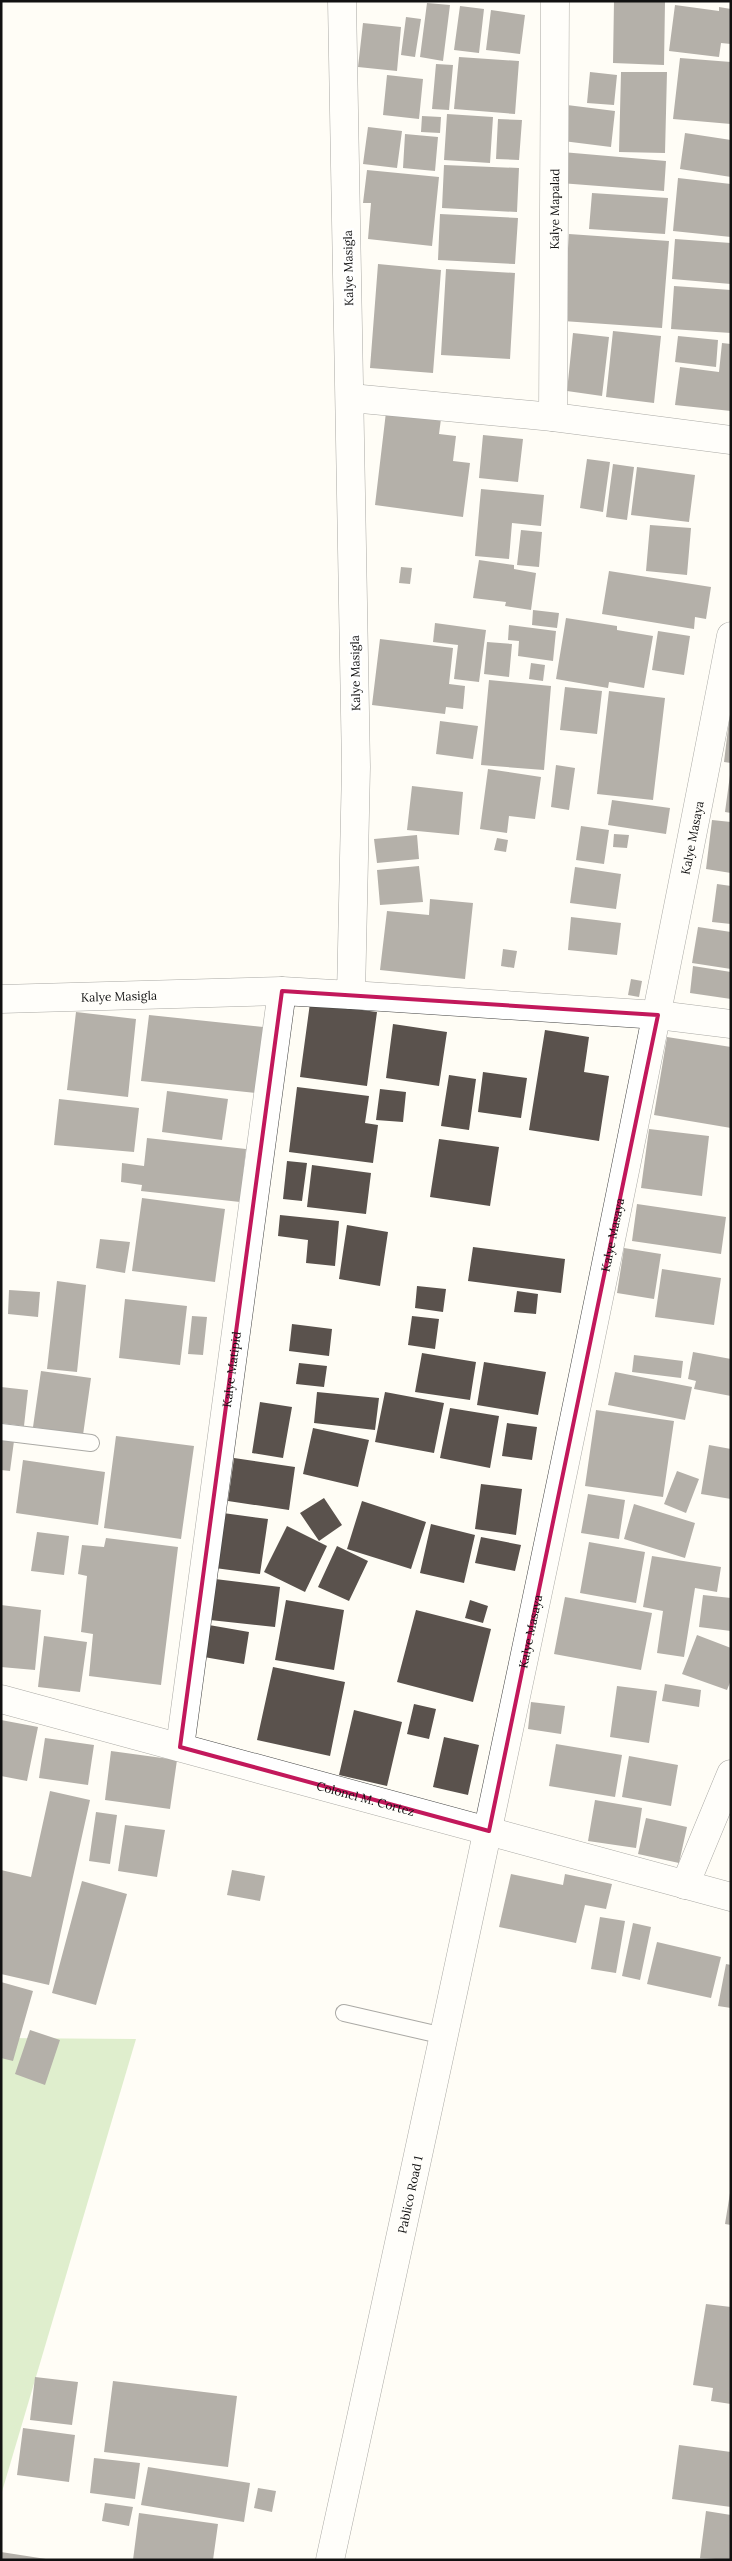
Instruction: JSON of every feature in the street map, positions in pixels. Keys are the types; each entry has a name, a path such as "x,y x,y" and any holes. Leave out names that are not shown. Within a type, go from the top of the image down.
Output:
{"street":[{"name":"Kalye Masigla","path":"1,999 282,991 350,995 356,766 351,398 342,1"},
{"name":"Kalye Mapalad","path":"553,417 555,1"},
{"path":"351,398 553,417 731,440"},
{"name":"Kalye Masaya","path":"489,1831 658,1015 731,636"},
{"name":"Kalye Matipid","path":"180,1747 282,991"},
{"path":"350,995 658,1015 731,1024"},
{"name":"Colonel M. Cortez","path":"1,1699 731,1897"},
{"path":"685,1885 731,1774"},
{"name":"Pablico Road 1","path":"330,2560 489,1831"}],"lane":[{"path":"1,1432 91,1443"},
{"path":"344,2013 444,2036"}],"highlighted area":[{"path":"282,991 658,1015 489,1831 180,1747"}],"green space":[{"path":"1,2038 136,2039 1,2495"}],"building":[{"path":"614,1 665,2 664,65 613,63"},
{"path":"427,3 450,5 443,61 420,57"},
{"path":"675,5 719,11 719,7 731,9 731,44 721,43 719,57 669,51"},
{"path":"460,6 484,9 479,53 454,50"},
{"path":"491,10 525,15 520,54 486,50"},
{"path":"406,17 421,19 415,57 401,55"},
{"path":"363,23 401,27 397,71 358,67"},
{"path":"459,57 519,61 515,114 454,109"},
{"path":"680,58 731,62 731,124 673,119"},
{"path":"436,64 453,65 449,110 432,109"},
{"path":"590,72 617,75 614,105 587,103"},
{"path":"621,72 667,72 665,153 619,152"},
{"path":"387,75 423,79 419,119 383,115"},
{"path":"567,105 615,111 611,147 563,141"},
{"path":"447,114 493,117 490,163 444,160"},
{"path":"422,116 441,117 440,133 421,132"},
{"path":"498,119 522,120 519,160 496,159"},
{"path":"368,127 402,131 397,168 363,164"},
{"path":"685,133 731,140 731,177 680,169"},
{"path":"405,134 438,137 435,171 403,168"},
{"path":"562,152 666,161 664,191 560,183"},
{"path":"444,165 519,168 517,212 442,208"},
{"path":"367,170 439,177 432,246 368,239 371,203 363,203"},
{"path":"678,178 731,184 731,237 673,231"},
{"path":"592,193 668,198 665,234 589,229"},
{"path":"440,214 518,218 515,264 438,260"},
{"path":"569,234 669,241 662,328 563,321"},
{"path":"675,239 731,243 731,284 672,279"},
{"path":"378,264 441,270 433,373 370,368"},
{"path":"446,269 515,273 510,359 441,355"},
{"path":"674,286 731,290 731,333 671,329"},
{"path":"613,331 661,336 654,403 606,397"},
{"path":"573,333 609,337 602,396 567,391"},
{"path":"678,336 718,340 716,367 675,362"},
{"path":"722,343 731,344 731,411 675,405 680,367 719,372"},
{"path":"386,412 441,419 439,434 456,436 453,461 470,463 463,517 375,505"},
{"path":"483,435 523,439 518,482 479,478"},
{"path":"587,459 610,462 603,512 580,508"},
{"path":"613,464 634,467 627,520 606,517"},
{"path":"637,467 695,475 689,522 631,515"},
{"path":"481,489 544,495 541,526 512,523 509,559 475,556"},
{"path":"650,525 691,528 687,575 646,571"},
{"path":"521,530 542,532 539,567 517,565"},
{"path":"479,560 514,565 514,569 536,573 531,610 505,606 506,602 473,598"},
{"path":"401,567 412,568 410,584 399,583"},
{"path":"609,571 711,587 706,619 695,617 694,629 602,614"},
{"path":"533,610 559,613 557,628 532,625"},
{"path":"566,618 617,626 617,630 653,636 644,688 609,682 608,688 556,679"},
{"path":"435,623 486,630 479,682 454,679 458,645 433,642"},
{"path":"509,625 556,631 553,661 518,656 519,641 508,640"},
{"path":"658,631 690,636 684,675 652,670"},
{"path":"380,639 453,648 449,684 465,686 463,709 446,707 445,714 372,705"},
{"path":"487,642 512,644 509,677 484,674"},
{"path":"531,663 545,665 543,681 529,679"},
{"path":"489,680 551,686 544,770 481,765"},
{"path":"565,687 602,691 597,734 560,730"},
{"path":"609,691 665,698 653,800 597,794"},
{"path":"731,712 731,763 724,762"},
{"path":"440,721 478,726 473,759 436,754"},
{"path":"556,765 575,768 569,810 551,807"},
{"path":"488,769 541,777 535,819 509,816 507,833 480,829"},
{"path":"731,776 731,813 725,812"},
{"path":"412,786 463,792 459,835 407,830"},
{"path":"612,800 670,808 666,834 608,825"},
{"path":"712,820 731,822 731,873 706,869"},
{"path":"581,826 609,830 604,864 576,860"},
{"path":"614,834 629,835 627,848 613,847"},
{"path":"417,835 419,859 377,863 374,839"},
{"path":"497,838 508,840 506,852 494,850"},
{"path":"419,866 423,902 380,905 377,870"},
{"path":"575,867 621,874 616,909 570,903"},
{"path":"717,884 731,886 731,924 712,922"},
{"path":"430,899 473,903 465,979 380,970 387,911 429,915"},
{"path":"571,917 621,923 617,955 568,950"},
{"path":"698,927 731,932 731,969 692,963"},
{"path":"503,949 517,951 514,968 501,966"},
{"path":"693,966 731,972 731,999 690,993"},
{"path":"631,979 642,981 639,997 628,995"},
{"path":"310,1003 377,1012 367,1086 300,1077"},
{"path":"76,1012 136,1019 128,1097 67,1090"},
{"path":"149,1015 263,1027 256,1093 141,1081"},
{"path":"393,1024 447,1032 439,1086 386,1078"},
{"path":"545,1030 589,1037 584,1072 609,1076 599,1141 529,1130"},
{"path":"667,1037 731,1047 731,1128 654,1115"},
{"path":"483,1072 527,1078 521,1118 478,1112"},
{"path":"449,1075 476,1079 469,1130 441,1126"},
{"path":"297,1087 369,1096 365,1123 378,1125 373,1163 289,1152"},
{"path":"380,1089 406,1092 403,1122 376,1120"},
{"path":"167,1091 228,1099 222,1140 162,1132"},
{"path":"59,1099 139,1108 134,1152 54,1145"},
{"path":"649,1129 709,1136 702,1196 641,1188"},
{"path":"147,1138 246,1149 240,1202 141,1191 142,1185 121,1182 122,1163 144,1166"},
{"path":"439,1139 499,1147 490,1206 430,1197"},
{"path":"287,1161 307,1163 302,1201 283,1199"},
{"path":"312,1165 371,1173 366,1214 307,1207"},
{"path":"142,1198 225,1209 215,1282 132,1271"},
{"path":"637,1204 726,1217 721,1254 632,1241"},
{"path":"280,1215 339,1221 335,1266 306,1263 308,1240 278,1236"},
{"path":"347,1225 388,1232 380,1286 339,1279"},
{"path":"100,1239 130,1242 125,1273 96,1268"},
{"path":"473,1247 565,1259 561,1293 468,1281"},
{"path":"624,1248 661,1254 654,1299 617,1293"},
{"path":"662,1269 721,1278 714,1325 655,1317"},
{"path":"57,1281 86,1285 77,1372 47,1369"},
{"path":"417,1286 446,1289 443,1312 415,1308"},
{"path":"9,1290 40,1292 38,1317 8,1314"},
{"path":"517,1291 538,1294 536,1314 514,1312"},
{"path":"125,1299 187,1306 180,1365 119,1358"},
{"path":"192,1316 207,1317 203,1355 188,1354"},
{"path":"412,1316 439,1319 435,1349 408,1345"},
{"path":"292,1324 332,1329 329,1356 289,1351"},
{"path":"693,1352 731,1359 731,1396 694,1389 696,1381 688,1379"},
{"path":"422,1353 476,1362 470,1400 415,1392"},
{"path":"634,1355 683,1361 681,1378 632,1372"},
{"path":"484,1362 546,1372 538,1415 477,1405"},
{"path":"299,1363 327,1366 324,1387 296,1384"},
{"path":"41,1371 91,1378 83,1435 33,1427"},
{"path":"615,1372 692,1387 685,1420 608,1405"},
{"path":"1,1387 28,1390 24,1426 1,1423"},
{"path":"317,1392 379,1398 375,1430 314,1423"},
{"path":"385,1392 444,1403 434,1453 375,1442"},
{"path":"260,1402 292,1407 283,1458 252,1453"},
{"path":"450,1408 499,1416 490,1468 440,1458"},
{"path":"596,1410 674,1421 663,1497 585,1486"},
{"path":"507,1423 537,1427 532,1460 502,1456"},
{"path":"313,1428 369,1440 358,1487 303,1474"},
{"path":"116,1436 194,1446 181,1539 104,1528"},
{"path":"1,1440 14,1441 10,1471 1,1470"},
{"path":"709,1445 731,1449 731,1499 701,1494"},
{"path":"234,1458 295,1467 289,1510 228,1501"},
{"path":"23,1460 105,1472 98,1525 16,1513"},
{"path":"677,1471 699,1479 686,1513 664,1504"},
{"path":"481,1484 522,1489 516,1535 475,1529"},
{"path":"588,1494 625,1500 619,1539 581,1533"},
{"path":"324,1498 342,1525 319,1541 300,1513"},
{"path":"362,1501 426,1522 411,1569 347,1549"},
{"path":"634,1504 695,1523 685,1558 624,1539"},
{"path":"223,1513 268,1519 260,1574 215,1568"},
{"path":"431,1524 475,1535 464,1583 420,1573"},
{"path":"287,1526 327,1546 305,1592 264,1572"},
{"path":"37,1532 69,1536 64,1575 31,1571"},
{"path":"481,1537 521,1545 515,1571 475,1563"},
{"path":"106,1538 178,1547 161,1685 89,1676 93,1634 81,1632 87,1576 78,1574 82,1545 104,1547"},
{"path":"589,1542 645,1552 636,1603 580,1593"},
{"path":"337,1546 368,1561 349,1601 318,1587"},
{"path":"652,1556 721,1567 717,1592 695,1588 684,1657 657,1653 663,1611 643,1607"},
{"path":"215,1579 280,1587 275,1627 210,1620"},
{"path":"703,1595 731,1598 731,1631 699,1627"},
{"path":"565,1597 652,1613 641,1670 554,1654"},
{"path":"286,1600 344,1610 334,1670 275,1660"},
{"path":"470,1600 488,1606 483,1623 465,1618"},
{"path":"1,1605 41,1610 35,1670 1,1667"},
{"path":"416,1610 491,1629 473,1702 397,1682"},
{"path":"209,1625 249,1632 244,1664 204,1657"},
{"path":"697,1635 731,1648 731,1680 727,1690 682,1674"},
{"path":"44,1636 87,1642 80,1692 38,1687"},
{"path":"273,1667 345,1682 330,1756 257,1740"},
{"path":"665,1684 701,1690 699,1707 662,1701"},
{"path":"617,1686 657,1691 649,1743 610,1737"},
{"path":"531,1702 565,1706 561,1734 528,1729"},
{"path":"414,1704 436,1709 429,1739 407,1734"},
{"path":"354,1710 402,1722 387,1786 339,1775"},
{"path":"1,1720 38,1727 27,1781 1,1776"},
{"path":"444,1737 479,1745 468,1795 433,1787"},
{"path":"45,1738 94,1745 88,1785 39,1778"},
{"path":"556,1744 622,1755 615,1797 549,1786"},
{"path":"111,1751 177,1760 170,1809 105,1800"},
{"path":"629,1756 678,1765 671,1806 622,1797"},
{"path":"50,1791 90,1800 49,1985 1,1974 1,1870 31,1877"},
{"path":"595,1800 642,1808 636,1848 588,1841"},
{"path":"96,1812 117,1815 110,1864 89,1861"},
{"path":"646,1818 687,1827 679,1863 638,1854"},
{"path":"125,1825 165,1830 157,1877 118,1871"},
{"path":"232,1870 265,1876 260,1901 227,1895"},
{"path":"511,1874 563,1885 565,1874 612,1884 606,1909 585,1905 576,1943 499,1927"},
{"path":"82,1881 127,1894 96,2005 52,1993"},
{"path":"600,1917 625,1921 616,1973 591,1969"},
{"path":"633,1923 651,1927 640,1980 622,1976"},
{"path":"657,1942 721,1957 711,1998 647,1984"},
{"path":"726,1964 731,1965 731,2008 718,2006"},
{"path":"1,1982 33,1991 13,2061 1,2058"},
{"path":"30,2030 60,2040 45,2085 15,2074"},
{"path":"731,2193 731,2225 725,2224"},
{"path":"706,2304 731,2307 731,2404 711,2401 713,2388 693,2385"},
{"path":"35,2377 78,2382 72,2425 30,2420"},
{"path":"113,2381 237,2396 228,2467 104,2452"},
{"path":"23,2428 75,2435 69,2482 17,2475"},
{"path":"679,2445 731,2452 731,2507 672,2499"},
{"path":"94,2458 140,2463 135,2499 90,2493"},
{"path":"148,2467 250,2483 244,2522 141,2505"},
{"path":"258,2488 276,2491 272,2512 254,2508"},
{"path":"105,2503 133,2507 129,2526 102,2521"},
{"path":"706,2511 731,2515 731,2560 700,2558"},
{"path":"139,2513 218,2524 213,2560 133,2560"},
{"path":"1,2552 46,2559 46,2560 1,2560"}]}
